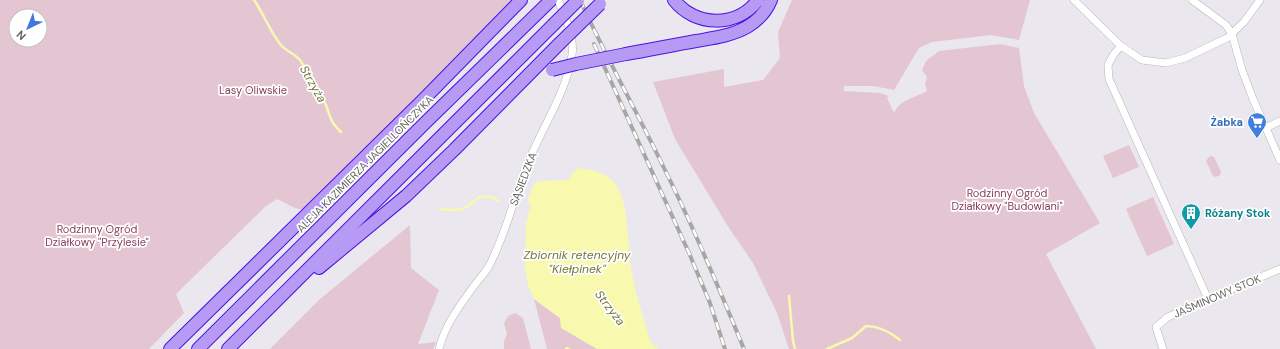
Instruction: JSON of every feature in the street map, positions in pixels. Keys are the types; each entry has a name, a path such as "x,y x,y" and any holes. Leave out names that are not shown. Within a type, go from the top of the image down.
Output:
{"highway":[{"path":"170,349 521,0"},
{"path":"228,349 578,0"},
{"path":"674,0 690,15 701,19 714,21 727,20 738,16 758,0"},
{"path":"527,77 576,64 720,36 738,31 759,18 771,0"},
{"name":"ALEJA KAZIMIERZA JAGIELLOŃCZYKA","path":"198,349 426,122 552,1"},
{"path":"262,315 406,196 602,2"}],"street":[{"path":"1074,0 1121,46 1142,60 1166,64 1185,58 1232,34 1244,22 1260,0"},
{"path":"1192,0 1226,25 1232,34 1242,70 1280,160"},
{"name":"SĄSIEDZKA","path":"439,349 442,338 454,314 488,267 500,242 525,168 559,95 569,69 572,44 569,28 552,1"},
{"path":"1121,46 1114,54 1108,65 1109,79 1208,299"},
{"path":"1266,128 1280,121"},
{"name":"JAŚMINOWY STOK","path":"1163,349 1156,327 1168,317 1280,269"}],"green space":[{"path":"0,0 513,0 434,82 304,210 295,208 277,199 265,207 176,294 184,313 149,349 0,349"},
{"name":"Rodzinny Ogród Działkowy \"Budowlani\"","path":"792,0 1030,0 1019,40 991,35 932,42 919,48 894,90 873,86 844,86 844,91 880,93 889,96 887,98 894,113 900,105 908,99 927,91 925,84 927,77 922,70 926,61 939,51 1000,44 1019,48 1024,86 1034,113 1100,223 1046,254 1096,349 789,349 777,313 753,263 729,228 675,139 653,82 724,69 724,87 763,80 780,58 778,32"},
{"path":"1129,145 1139,167 1113,178 1103,156"},
{"path":"1211,156 1214,157 1221,172 1220,175 1216,177 1213,176 1206,161"},
{"path":"1153,197 1174,244 1147,256 1126,209"},
{"path":"410,225 411,268 439,290 418,344 436,342 433,349 270,349 320,299"},
{"path":"534,299 560,318 562,328 597,349 547,349"},
{"path":"515,313 523,318 531,349 504,349 504,341 507,334 504,323 508,316"}],"water":[{"name":"Zbiornik retencyjny \"Kiełpinek\"","path":"579,168 606,175 613,181 619,190 626,213 632,274 649,337 654,346 658,349 597,349 561,328 560,318 534,299 528,286 525,267 526,223 531,206 528,200 532,187 538,181 568,180 572,173"}],"waterway":[{"name":"Strzyża","path":"254,0 277,40 302,63 313,88 325,103 331,120 341,132"},
{"name":"Strzyża","path":"440,209 458,210 484,196 492,197 499,201"},
{"path":"789,296 795,349"},
{"path":"827,349 852,338 866,326 884,330 900,340"}],"railway":[{"path":"580,0 686,213 744,349"},
{"path":"594,44 689,253 710,303 725,349"}],"place":[{"name":"Żabka","path":"1257,139"},
{"name":"Różany Stok","path":"1191,230"}],"park label":[{"name":"Lasy Oliwskie","path":"253,90"},
{"name":"Rodzinny Ogród Działkowy \"Przylesie\"","path":"97,235"}]}
